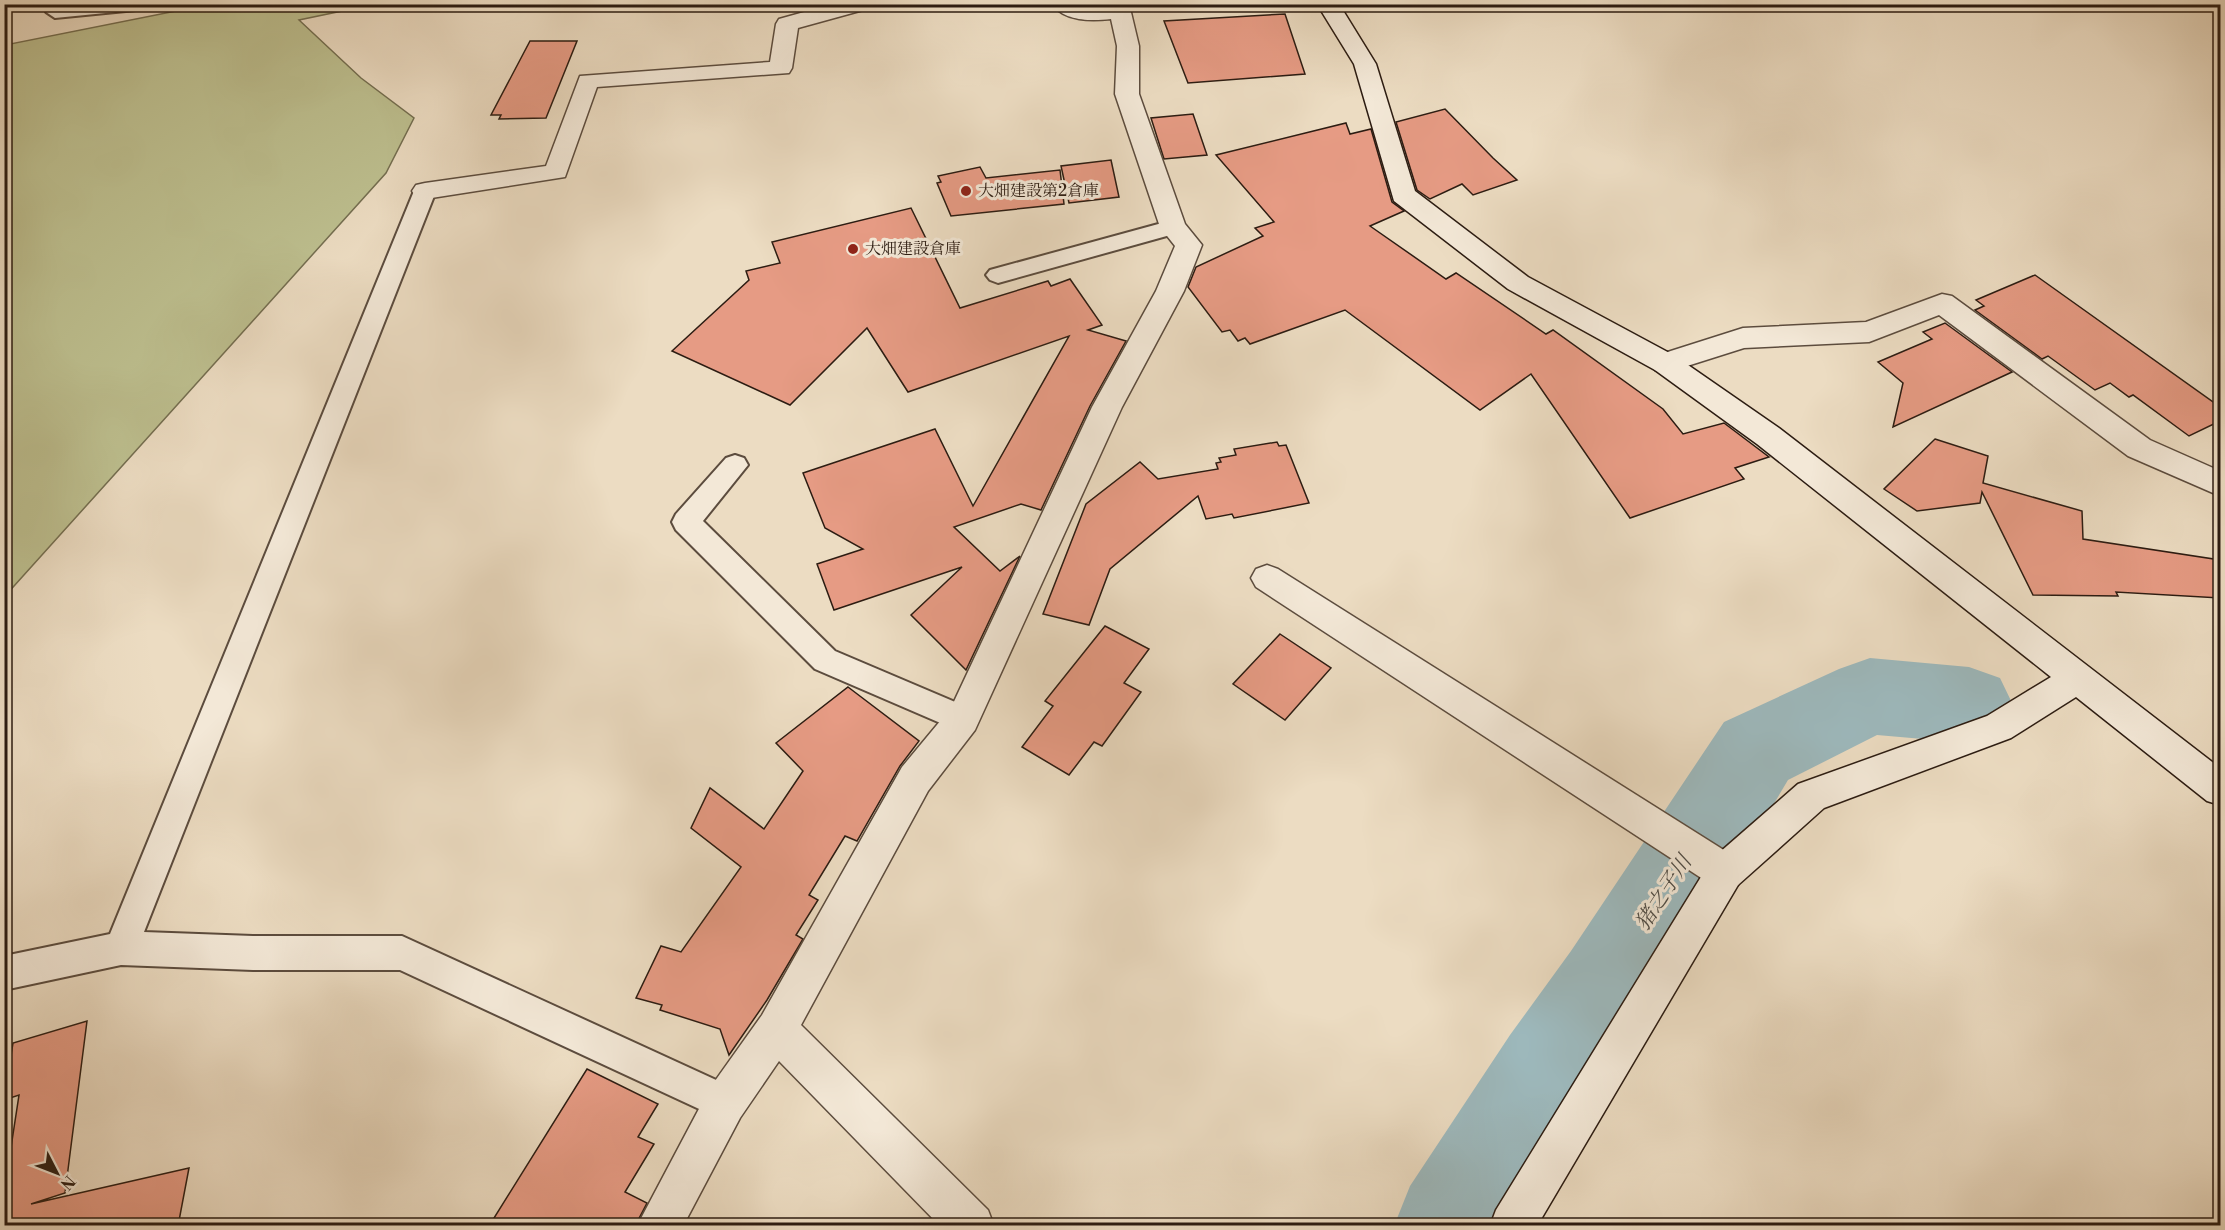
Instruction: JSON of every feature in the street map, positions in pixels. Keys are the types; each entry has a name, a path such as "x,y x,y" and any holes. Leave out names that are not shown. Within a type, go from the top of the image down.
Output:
{"street":[{"path":"425,191 555,172 588,81 781,68 787,24 859,4"},
{"path":"659,1226 725,1103 776,1029 915,779 963,718 1107,407 1170,291 1189,245 1173,227 1128,94 1128,46 1120,8 1087,15 1063,4"},
{"path":"1328,4 1365,64 1403,195 1518,283 1665,363 1768,436 2220,789"},
{"path":"1665,363 1743,338 1869,332 1942,303 2139,448 2220,484"},
{"path":"1267,578 1709,862"},
{"path":"1512,1226 1709,862 1811,796 1999,727 2078,678"},
{"path":"776,1029 972,1226"}],"lane":[{"path":"55,12 136,4"},
{"path":"122,948 425,191"},
{"path":"998,275 1173,227"},
{"path":"735,465 686,522 825,660 963,718"},
{"path":"4,973 122,948 253,953 402,953 725,1103"}],"green space":[{"path":"206,5 371,5 299,20 361,78 414,118 386,173 5,596 5,45"}],"building":[{"path":"1285,14 1305,74 1188,83 1164,21"},
{"path":"530,41 577,41 546,118 499,119 501,115 491,115"},
{"path":"1445,109 1517,180 1473,195 1462,184 1430,199 1417,190 1396,122"},
{"path":"1193,114 1207,155 1164,159 1151,118"},
{"path":"1346,123 1350,134 1371,129 1392,202 1404,211 1370,226 1446,279 1456,273 1546,334 1553,330 1663,409 1683,434 1724,423 1769,457 1735,468 1744,479 1630,518 1531,374 1480,410 1345,310 1250,344 1245,338 1238,341 1230,330 1222,332 1188,287 1196,267 1263,236 1255,228 1274,222 1216,155"},
{"path":"1111,160 1119,197 1069,203 1061,166"},
{"path":"980,167 986,178 1060,170 1064,204 951,216 937,183 941,182 938,176"},
{"path":"911,208 960,308 1048,281 1051,286 1070,279 1102,325 1088,330 1126,341 1090,406 1041,510 1021,504 954,527 1000,571 1020,556 966,670 911,615 962,567 834,610 817,564 863,549 825,528 803,473 935,429 973,506 1069,336 908,392 867,328 790,405 672,351 749,280 746,271 780,263 772,242"},
{"path":"2035,275 2220,407 2220,421 2189,436 2133,395 2129,397 2110,383 2095,390 2048,356 2042,359 1975,310 1984,306 1976,300"},
{"path":"1945,323 2012,372 1893,427 1903,383 1878,362 1932,339 1923,332"},
{"path":"1935,439 1988,456 1983,483 2082,511 2083,539 2220,560 2220,598 2116,592 2118,596 2033,595 1982,492 1980,503 1917,511 1884,489"},
{"path":"1277,442 1279,446 1286,445 1309,503 1234,518 1232,514 1206,519 1198,496 1110,569 1089,625 1043,614 1086,504 1140,462 1158,479 1218,469 1216,463 1221,462 1219,458 1236,455 1234,449"},
{"path":"1105,626 1149,649 1124,683 1141,692 1102,746 1094,742 1069,775 1022,747 1053,706 1045,701"},
{"path":"1280,634 1331,668 1285,720 1233,684"},
{"path":"848,687 919,741 900,766 857,841 845,836 809,895 818,900 796,935 803,939 767,1000 729,1055 720,1029 660,1010 662,1005 636,998 661,946 681,952 741,867 691,828 710,788 764,829 803,771 776,743"},
{"path":"87,1021 65,1193 31,1204 189,1168 178,1226 6,1226 4,1193 19,1095 4,1100 13,1043"},
{"path":"587,1069 658,1104 638,1137 654,1144 625,1192 647,1203 635,1226 489,1226"}],"waterway":[{"name":"猪之子川","path":"1450,1226 1547,1072 1607,987 1756,751 1870,696 1969,705"}],"place":[{"name":"大畑建設第2倉庫","path":"966,191"},
{"name":"大畑建設倉庫","path":"853,249"}]}
